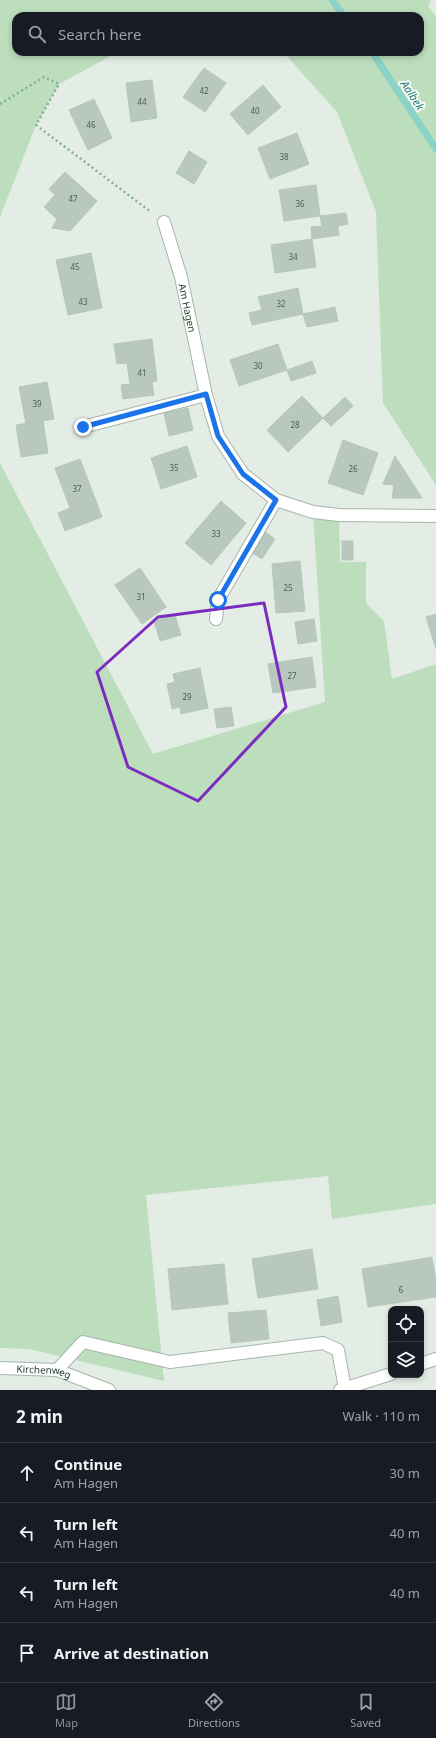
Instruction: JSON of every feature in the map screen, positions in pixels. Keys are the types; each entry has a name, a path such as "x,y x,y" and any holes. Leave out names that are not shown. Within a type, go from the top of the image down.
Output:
{"street":[{"name":"Am Hagen","path":"164,222 181,277 206,394 218,436 243,474 276,500 313,512 339,515 436,516"},
{"path":"83,427 206,394"},
{"path":"216,619 218,600 276,500"},
{"path":"57,1370 83,1342 170,1362 323,1343 338,1350 342,1389 388,1375"},
{"path":"424,1363 436,1359"},
{"name":"Kirchenweg","path":"0,1368 57,1370 109,1390"}],"path":[{"path":"0,104 44,77 59,84 36,125 164,222"}],"highlighted area":[{"path":"264,603 286,707 198,801 128,767 97,672 158,617"}],"green space":[{"path":"0,0 431,0 428,6 436,16 436,485 383,403 376,212 337,112 287,56 424,56 424,12 12,12 12,56 111,56 59,84 36,125 0,217"},
{"path":"0,463 153,754 325,702 313,512 339,515 340,562 366,562 366,603 384,621 392,679 436,664 436,1204 332,1219 328,1176 146,1195 164,1381 29,1349 0,1348"}],"building":[{"path":"204,68 226,83 205,112 183,97"},
{"path":"152,80 157,118 131,122 126,83"},
{"path":"263,85 281,107 248,135 230,114"},
{"path":"94,99 112,138 88,150 69,110"},
{"path":"297,133 309,164 270,179 258,148"},
{"path":"189,151 207,162 194,184 176,173"},
{"path":"65,172 97,201 70,231 52,228 57,219 44,207 55,195 49,189"},
{"path":"316,185 320,216 284,221 279,190"},
{"path":"346,213 348,224 338,226 339,235 312,239 311,227 322,226 320,216"},
{"path":"312,239 316,267 275,273 271,245"},
{"path":"91,253 102,308 68,315 56,260"},
{"path":"298,288 303,314 252,325 249,313 262,310 258,297"},
{"path":"335,307 338,321 307,327 303,314"},
{"path":"152,339 157,381 152,382 154,395 123,399 121,385 130,384 127,363 117,364 114,344"},
{"path":"278,344 287,370 239,386 230,360"},
{"path":"312,361 316,373 291,381 287,370"},
{"path":"47,382 54,419 26,424 19,387"},
{"path":"302,396 323,418 288,452 267,430"},
{"path":"345,397 353,406 331,426 323,418"},
{"path":"188,408 193,430 169,436 164,413"},
{"path":"43,421 48,453 21,457 16,425"},
{"path":"343,440 378,453 363,495 328,483"},
{"path":"187,446 197,477 161,489 151,458"},
{"path":"395,456 422,498 392,498 394,485 383,484"},
{"path":"80,459 102,517 65,531 58,513 70,508 55,468"},
{"path":"221,501 246,523 211,565 185,543"},
{"path":"265,532 275,539 262,559 251,552"},
{"path":"342,541 353,541 353,560 342,560"},
{"path":"300,561 305,611 276,613 272,564"},
{"path":"140,568 166,607 142,624 115,585"},
{"path":"436,614 436,649 426,617"},
{"path":"175,615 181,635 160,641 154,621"},
{"path":"314,619 317,641 298,644 295,622"},
{"path":"312,657 316,687 273,693 268,664"},
{"path":"200,668 208,708 181,714 180,707 172,709 167,684 175,682 173,674"},
{"path":"231,707 234,726 217,728 214,709"},
{"path":"312,1249 318,1289 258,1298 252,1259"},
{"path":"432,1257 436,1281 436,1297 368,1307 362,1269"},
{"path":"224,1264 228,1304 172,1310 168,1269"},
{"path":"338,1296 342,1322 321,1326 317,1300"},
{"path":"266,1310 269,1339 231,1343 228,1313"}],"waterway":[{"name":"Aalbek","path":"332,0 341,12"},
{"name":"Aalbek","path":"375,56 436,149"}],"route":[{"path":"83,427 206,394 218,436 243,474 276,500 218,600"}]}
